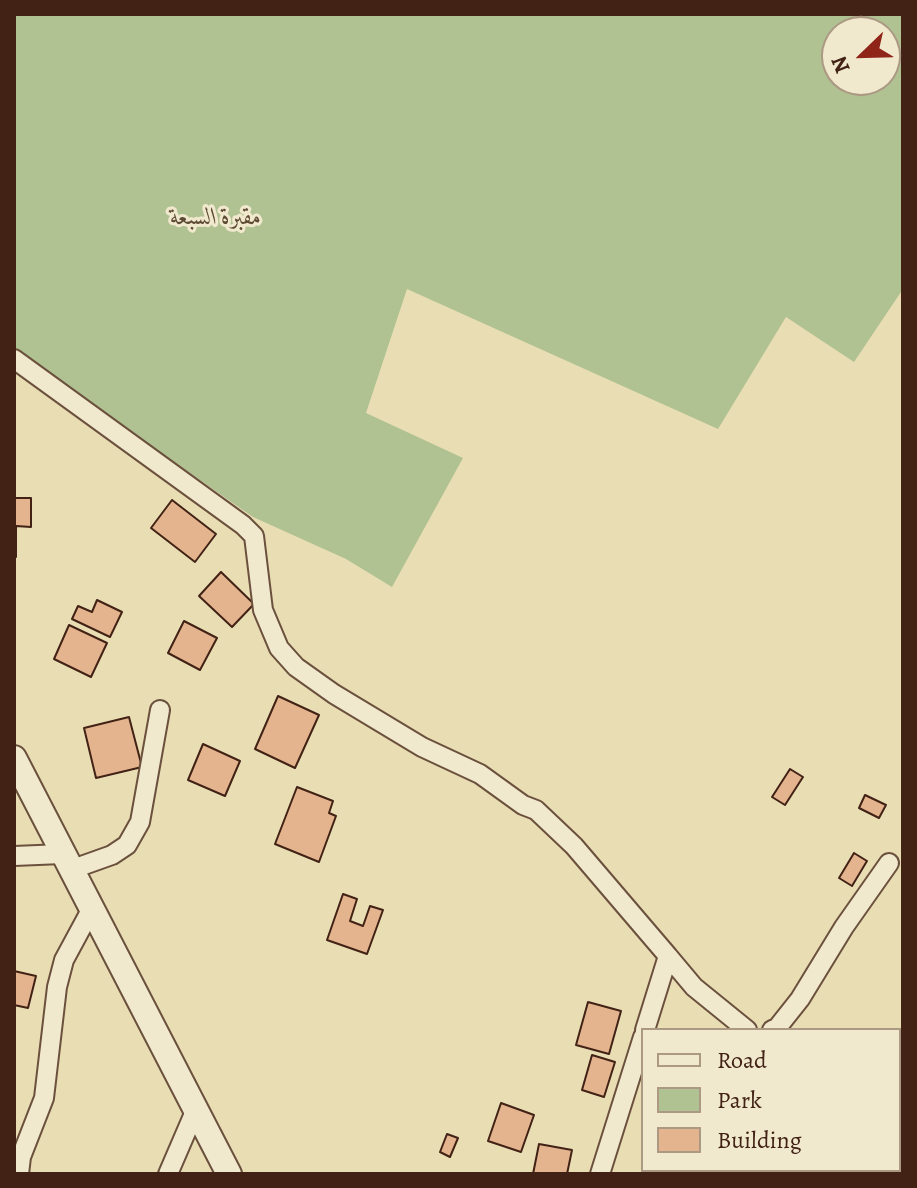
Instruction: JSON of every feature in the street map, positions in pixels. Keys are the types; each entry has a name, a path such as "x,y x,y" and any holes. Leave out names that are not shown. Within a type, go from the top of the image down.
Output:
{"street":[{"path":"14,359 254,536 263,610 279,648 296,667 334,694 422,747 472,769 523,805 536,810 574,846 694,987 745,1028"},
{"path":"14,856 66,862 112,855 127,845 140,822 160,710"},
{"path":"14,758 229,1174"},
{"path":"777,1028 800,999 844,927 889,863"},
{"path":"19,1174 21,1157 44,1098 57,987 64,960 91,910"},
{"path":"646,1028 668,956"},
{"path":"600,1174 641,1043"},
{"path":"168,1174 196,1109"}],"green space":[{"name":"مقبرة السبعة","path":"14,14 903,14 903,289 854,362 786,317 718,429 407,289 366,413 463,458 392,587 346,559 253,517 14,351"}],"building":[{"path":"14,498 31,498 31,527 16,526 16,557"},
{"path":"172,500 216,534 195,562 151,528"},
{"path":"221,572 254,604 232,627 199,596"},
{"path":"97,600 122,612 110,637 72,619 78,606 92,612"},
{"path":"184,621 217,638 200,670 168,653"},
{"path":"69,625 107,643 91,677 54,659"},
{"path":"278,696 319,715 295,768 255,749"},
{"path":"129,717 142,767 96,778 84,728"},
{"path":"203,744 240,761 225,796 188,780"},
{"path":"790,769 803,777 785,805 772,797"},
{"path":"297,787 333,801 329,813 336,816 319,862 275,844"},
{"path":"865,795 886,805 879,818 859,808"},
{"path":"854,853 867,861 852,886 839,878"},
{"path":"343,894 357,899 350,921 363,926 370,906 383,910 367,954 327,940"},
{"path":"14,971 36,976 28,1008 14,1005"},
{"path":"588,1002 621,1011 609,1054 576,1045"},
{"path":"592,1055 615,1062 604,1097 582,1090"},
{"path":"501,1103 534,1115 521,1152 488,1141"},
{"path":"447,1134 458,1138 450,1157 440,1152"},
{"path":"539,1144 572,1150 567,1174 533,1174"}]}
